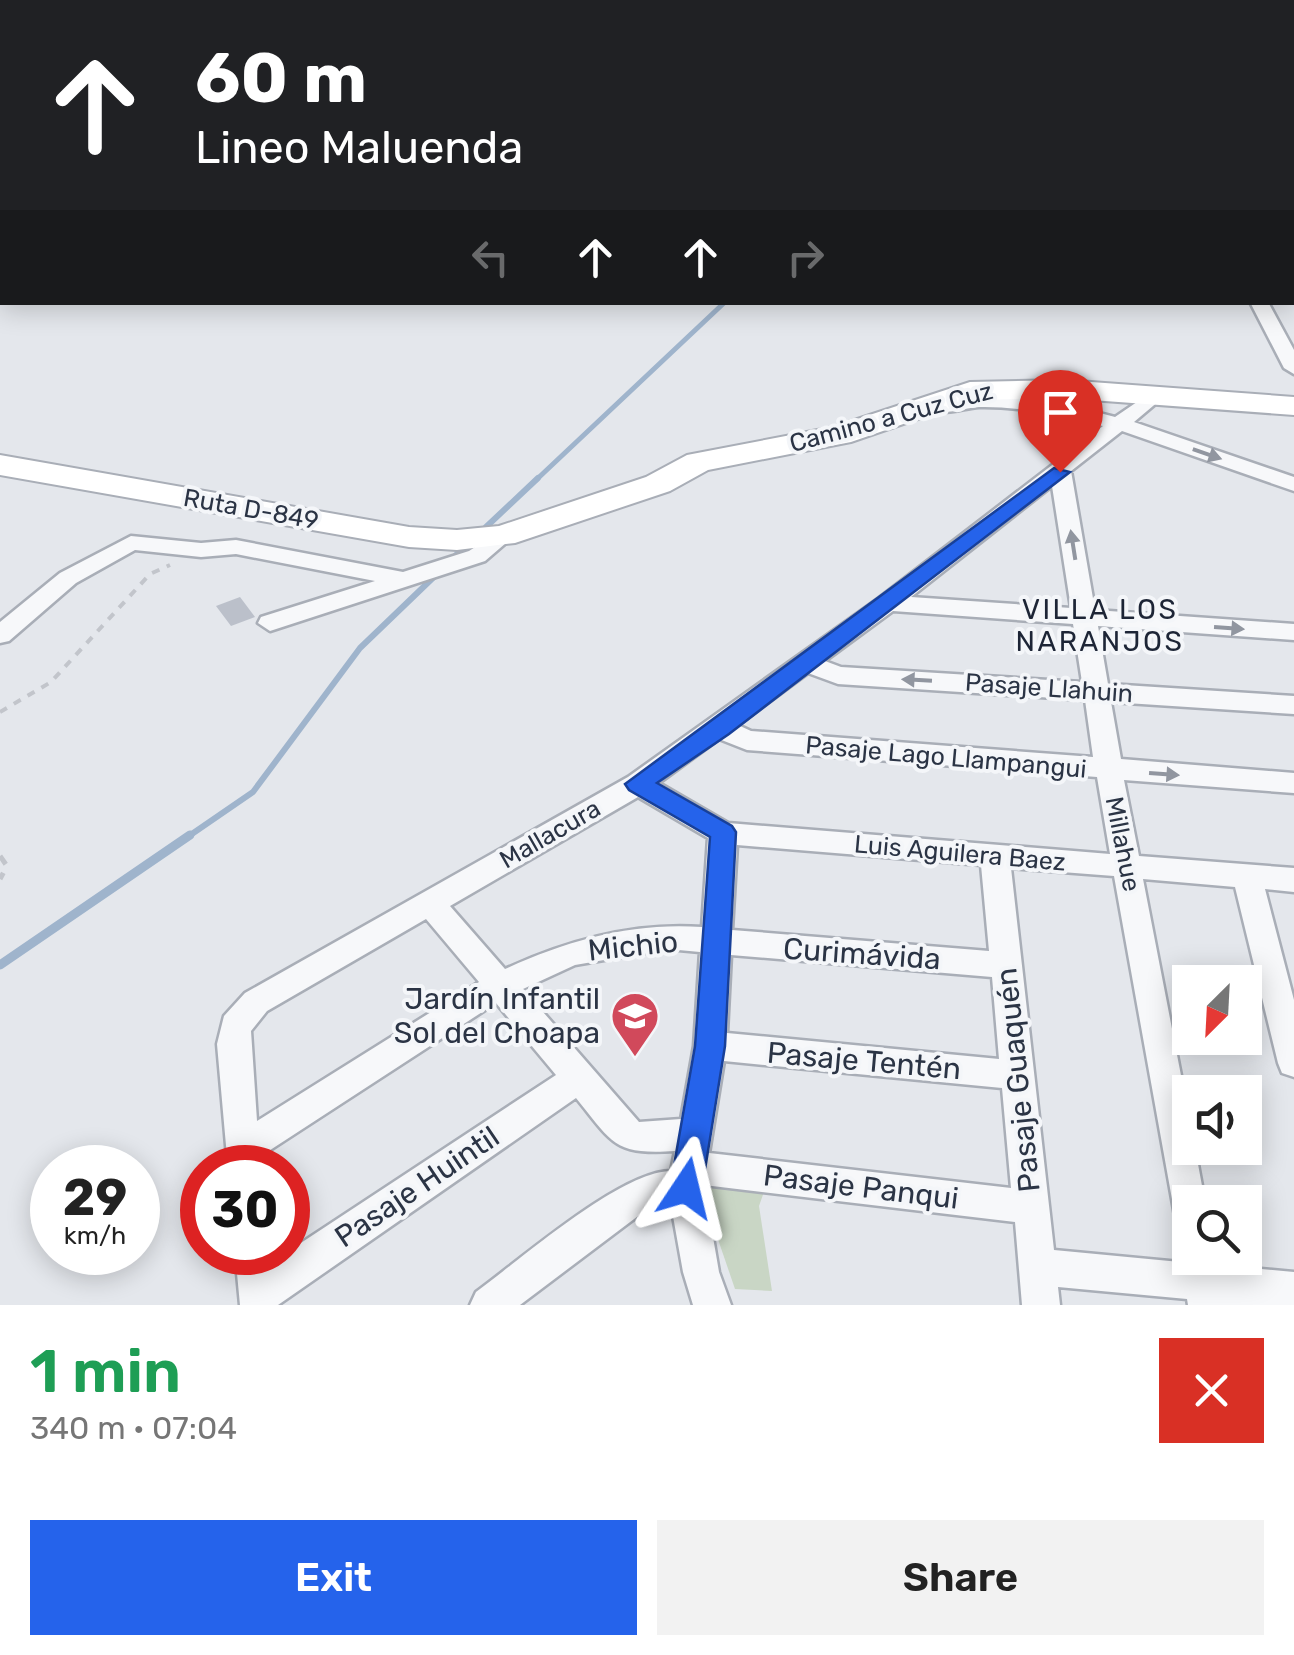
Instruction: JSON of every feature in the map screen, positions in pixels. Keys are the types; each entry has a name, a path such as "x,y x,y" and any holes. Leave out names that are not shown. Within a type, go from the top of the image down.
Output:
{"main road":[{"name":"Camino a Cuz Cuz","path":"503,536 658,484 698,462 840,434 970,391 1004,387 1294,406"},
{"name":"Ruta D-849","path":"0,465 409,536 457,540 503,536"}],"street":[{"path":"1262,305 1294,368"},
{"name":"Mallacura","path":"243,1145 232,1044 235,1026 256,1002 638,784 888,603 1156,395"},
{"path":"908,412 956,401 993,400 1119,424 1294,484"},
{"name":"Millahue","path":"1060,472 1109,770 1185,1185"},
{"path":"270,623 477,556 503,536"},
{"path":"0,635 68,578 132,543 201,550 236,547 402,579"},
{"path":"888,603 1294,632"},
{"name":"Pasaje Llahuin","path":"806,664 838,675 1294,705"},
{"name":"Pasaje Lago Llampangui","path":"720,728 747,740 1294,783"},
{"name":"Luis Aguilera Baez","path":"638,784 723,832 1294,880"},
{"path":"712,1305 700,1272 691,1163 710,1046 723,832"},
{"name":"Pasaje Guaquén","path":"995,856 1042,1305"},
{"path":"1247,876 1294,1063"},
{"path":"430,903 578,1079 632,1136 691,1163"},
{"name":"Michio","path":"263,1145 498,986 570,953 668,936 718,942"},
{"name":"Curimávida","path":"718,942 1006,964"},
{"name":"Pasaje Tentén","path":"710,1046 1018,1075"},
{"name":"Pasaje Huintil","path":"258,1300 578,1079"},
{"path":"488,1305 634,1198 660,1188 691,1163"},
{"name":"Pasaje Panqui","path":"691,1163 1031,1207"},
{"path":"1038,1267 1294,1290"},
{"path":"255,1275 258,1300"}],"path":[{"path":"0,712 52,682 150,574 201,550"},
{"path":"0,856 7,866 0,879"}],"green space":[{"path":"708,1185 766,1186 759,1206 772,1291 735,1289 709,1213"}],"building":[{"path":"240,597 255,617 231,626 216,606"}],"waterway":[{"path":"535,481 722,305"},
{"path":"486,527 538,478"},
{"path":"450,561 461,550"},
{"path":"186,838 253,792 360,648 438,573"},
{"path":"0,965 190,835"}],"place":[{"name":"Jardín Infantil Sol del Choapa","path":"635,1058"}],"district":[{"name":"VILLA LOS NARANJOS","path":"1100,625"}],"route":[{"path":"686,1188 710,1046 723,832 638,784 720,728 1060,472"}]}
